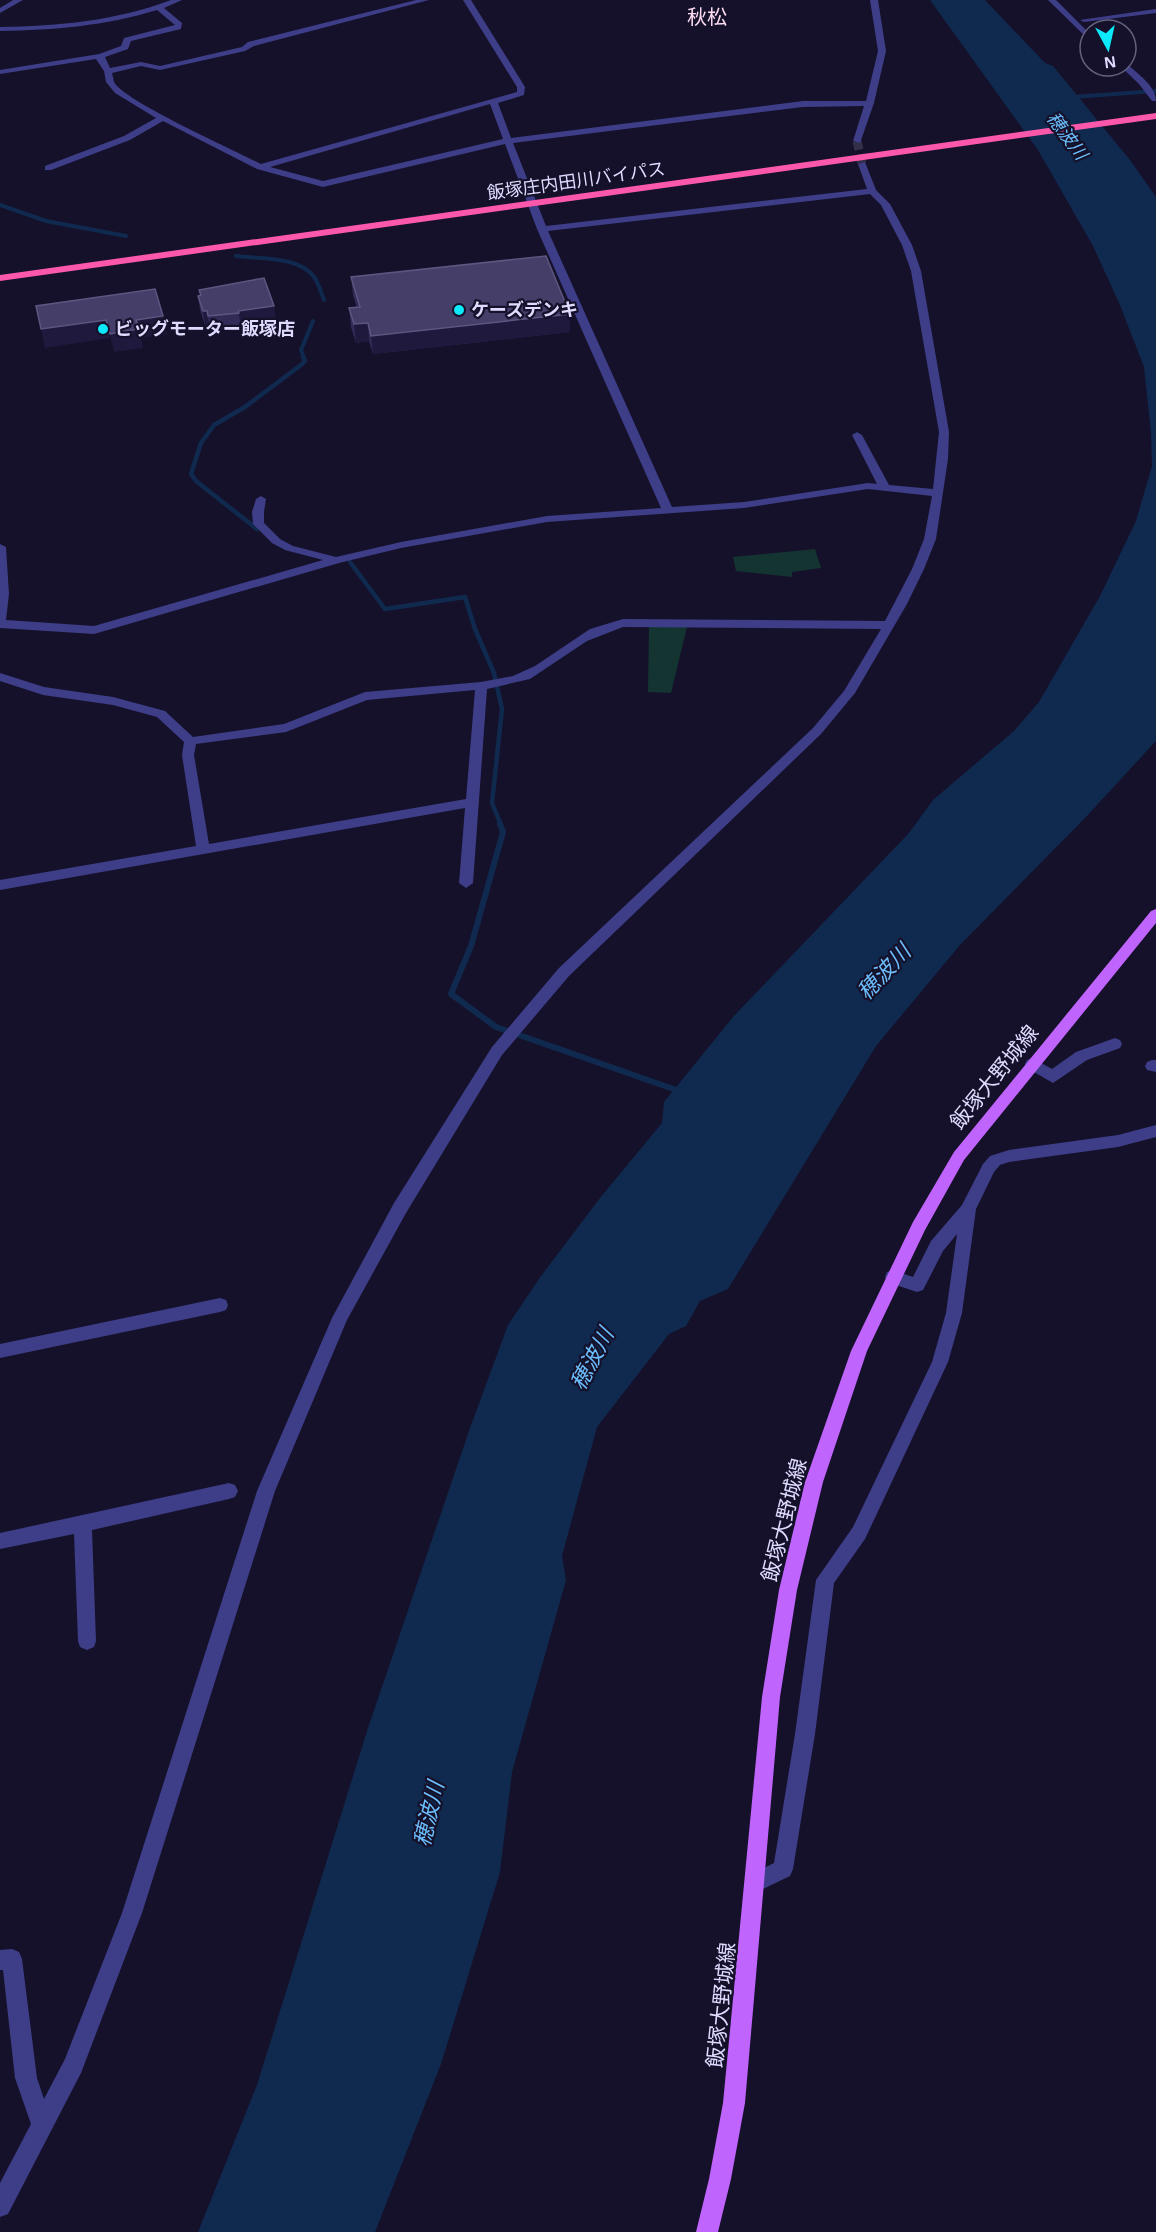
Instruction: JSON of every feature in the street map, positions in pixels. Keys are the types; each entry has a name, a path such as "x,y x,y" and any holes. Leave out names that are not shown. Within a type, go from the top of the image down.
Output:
{"highway":[{"name":"飯塚庄内田川バイパス","path":"1139,114 1153,96"},
{"name":"飯塚庄内田川バイパス","path":"0,267 530,198 674,185 902,146 1139,114 1156,116"},
{"name":"飯塚庄内田川バイパス","path":"0,278 530,198"}],"main road":[{"name":"飯塚大野城線","path":"707,2232 720,2179 734,2103 771,1697 788,1590 814,1482 859,1351 893,1277 959,1156 1156,914"}],"street":[{"path":"0,10 19,0"},
{"path":"0,29 83,26 135,16 178,0"},
{"path":"108,71 141,64 160,68 200,58 219,56 246,49 251,44 425,0"},
{"path":"260,167 521,93 521,87 467,0"},
{"path":"857,141 870,103 882,51 874,0"},
{"path":"1052,0 1078,27"},
{"path":"0,72 100,56 125,47 127,40 137,36 178,27 179,25 159,8"},
{"path":"1102,18 1155,12"},
{"path":"100,56 100,60 108,71 110,82 118,91 162,118 260,167 323,184 507,141 803,104 870,103"},
{"path":"1136,78 1153,96"},
{"path":"497,99 494,103 507,141 542,229 668,511"},
{"path":"48,168 127,138 162,118"},
{"path":"0,2206 73,2065 132,1913 266,1491 340,1318 400,1208 497,1051 564,972 817,731 849,693 901,604 930,538 943,459 944,432 932,354 916,271 907,245 885,204 872,191 862,164"},
{"path":"542,229 872,191"},
{"path":"857,435 884,486"},
{"path":"0,547 3,594 0,623 94,630 336,560 401,545 547,519 744,505 851,487 884,486 938,493"},
{"path":"261,499 258,512 259,524 276,542 289,548 336,560"},
{"path":"190,741 286,728 365,696 481,686 516,680 529,675 586,634 604,626 623,623 888,625"},
{"path":"0,677 43,691 113,701 161,714 190,741"},
{"path":"466,884 481,686"},
{"path":"190,741 188,755 203,850"},
{"path":"0,885 471,803"},
{"path":"1032,1064 1053,1077 1074,1058 1089,1050 1115,1044"},
{"path":"893,1277 917,1285 937,1246 968,1209 988,1168 995,1160 1009,1156 1118,1141 1156,1131"},
{"path":"755,1883 783,1869 805,1734 825,1580 860,1533 940,1362 954,1313 968,1209"},
{"path":"0,1351 220,1305"},
{"path":"0,1541 229,1491"},
{"path":"83,1524 87,1641"},
{"path":"0,1960 12,1959 26,2078 42,2126"}],"green space":[{"path":"815,549 821,568 792,572 792,577 736,571 733,557"},
{"path":"649,626 687,627 671,693 648,692"}],"water":[{"name":"穂波川","path":"930,0 985,0 1045,63 1053,66 1130,160 1156,197 1156,741 1085,818 960,945 876,1046 728,1289 700,1301 686,1326 669,1334 597,1427 562,1556 566,1580 512,1772 500,1872 441,2064 375,2232 198,2232 257,2085 368,1728 470,1428 508,1325 541,1276 600,1198 662,1123 664,1102 733,1017 909,833 933,800 1014,731 1039,702 1100,596 1136,521 1152,466 1151,433 1144,367 1120,305 1093,246 1038,150"}],"building":[{"name":"ケーズデンキ","path":"546,256 570,314 371,336 368,323 354,324 349,308 360,307 351,277"},
{"path":"264,278 274,306 208,316 207,311 203,311 198,296 201,295 199,290"},
{"path":"155,289 163,316 136,320 139,329 110,334 106,320 41,329 36,306"}],"waterway":[{"path":"1073,97 1156,91"},
{"path":"0,205 46,221 126,236"},
{"path":"236,256 278,260 299,265 314,277 324,300"},
{"path":"304,358 301,350 313,321"},
{"path":"257,529 196,481 191,474 201,443 214,425 245,407 301,365 305,361 303,357"},
{"path":"350,562 385,609 465,597 475,629 494,673 502,709 492,803 501,825"},
{"path":"500,824 503,832 471,946 451,994 496,1027 682,1092"}],"tunnel":[{"path":"857,141 862,164"}],"place":[{"name":"ケーズデンキ","path":"459,310"},
{"name":"ビッグモーター飯塚店","path":"103,329"}],"district":[{"name":"秋松","path":"707,17"}]}
